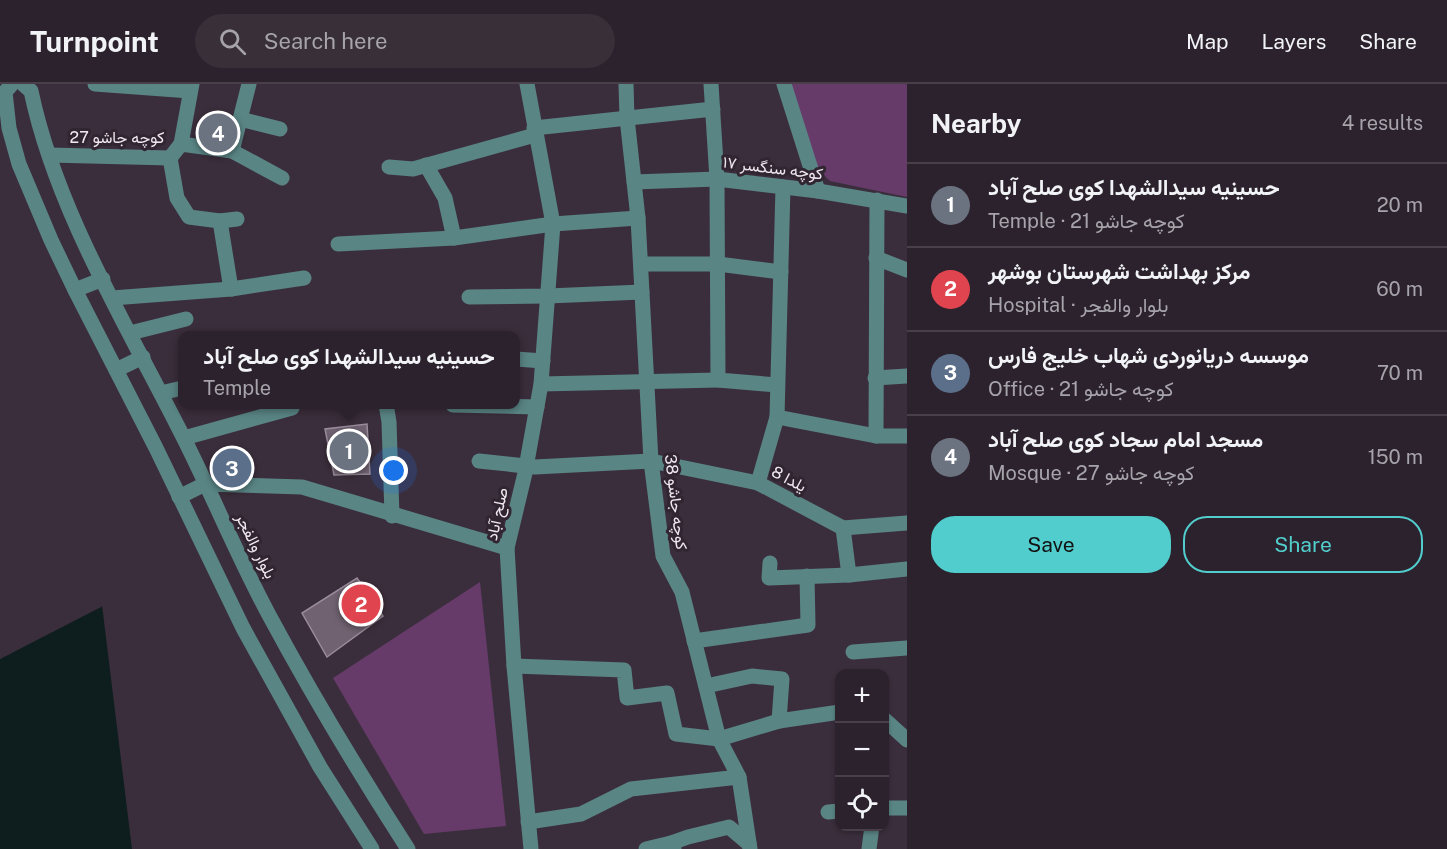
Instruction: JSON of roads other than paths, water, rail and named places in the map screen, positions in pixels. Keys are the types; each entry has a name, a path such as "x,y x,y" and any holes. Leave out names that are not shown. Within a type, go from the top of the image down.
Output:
{"street":[{"path":"12,84 4,92 9,128 19,164 51,240 249,638 320,767 372,849"},
{"name":"بلوار والفجر","path":"23,84 31,91 49,155 77,225 184,438 268,614 346,753 408,849"},
{"path":"95,84 191,87 181,144"},
{"path":"231,151 249,84"},
{"name":"صلح آباد","path":"527,84 553,224 541,384 526,466 507,548 514,666 531,849"},
{"name":"کوچه جاشو 38","path":"626,84 627,118 638,218 651,461 663,556 682,592 719,739 739,777 750,847"},
{"path":"711,84 717,178 718,380"},
{"path":"784,84 818,191"},
{"path":"389,167 413,169 535,131 713,109"},
{"path":"240,119 280,129"},
{"name":"کوچه جاشو 27","path":"49,155 170,158 181,144 231,151 282,178"},
{"path":"170,158 177,198 189,217 220,221 237,219"},
{"path":"426,165 445,198 454,238"},
{"name":"کوچه سنگسر ۱۷","path":"634,182 717,178 818,191 907,206"},
{"path":"758,483 777,417 783,187"},
{"path":"876,436 877,200"},
{"path":"338,244 454,238 553,224 638,218"},
{"path":"220,221 231,289"},
{"path":"876,258 907,270"},
{"path":"641,264 717,264 781,272"},
{"path":"112,298 231,289 303,278"},
{"path":"75,290 103,279"},
{"path":"469,297 642,292"},
{"path":"130,333 186,319"},
{"path":"116,370 143,357"},
{"path":"520,359 543,361"},
{"path":"875,378 907,376"},
{"path":"541,384 718,380 777,385"},
{"path":"161,393 178,388"},
{"path":"520,406 537,406"},
{"path":"184,438 288,409"},
{"path":"387,409 390,422 392,516"},
{"path":"777,417 876,436 907,436"},
{"name":"یلدا 8","path":"479,461 526,466 651,461 758,483 843,528"},
{"path":"179,497 205,484 302,487 392,516 507,548"},
{"path":"849,574 843,528 907,523"},
{"path":"770,562 769,578 907,569"},
{"path":"694,641 808,625 807,576"},
{"path":"853,652 907,648"},
{"path":"514,666 624,670 627,699 667,693 676,734 719,739 779,721 835,713"},
{"path":"705,686 752,676 782,679 779,721"},
{"path":"889,723 907,740"},
{"path":"528,822 581,813 631,789 739,777"},
{"path":"889,808 907,808"},
{"path":"646,849 672,846 688,837 729,827 750,847"},
{"path":"869,849 871,831"}],"place":[{"name":"مسجد امام سجاد کوی صلح آباد","path":"218,133"},
{"name":"حسینیه سیدالشهدا کوی صلح آباد","path":"349,451"},
{"name":"موسسه دریانوردی شهاب خلیج فارس","path":"232,468"},
{"name":"مرکز بهداشت شهرستان بوشهر","path":"361,604"}]}
